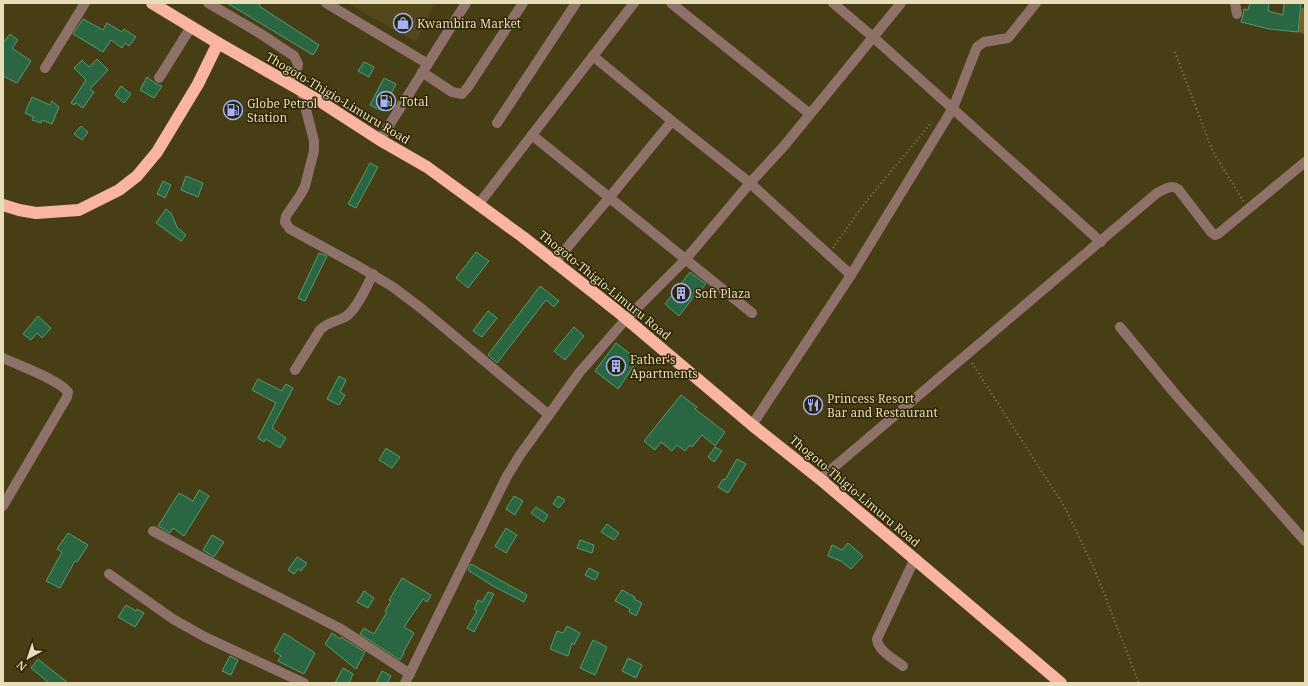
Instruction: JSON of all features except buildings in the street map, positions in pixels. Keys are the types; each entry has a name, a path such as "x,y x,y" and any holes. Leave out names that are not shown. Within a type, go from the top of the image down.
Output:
{"highway":[{"name":"Thogoto-Thigio-Limuru Road","path":"152,3 218,43 296,87 380,140 427,167 523,237 626,319 752,425 820,479 1061,683"},
{"path":"3,204 19,210 36,213 79,210 119,190 137,176 157,152 198,84 218,43"}],"street":[{"path":"45,68 85,3"},
{"path":"208,3 261,34 294,56 298,64 296,87 314,141 314,151 305,186 286,216 285,222 290,229 293,232 328,249 373,274 393,287 422,309 548,415"},
{"path":"326,3 425,68 452,92 462,94 523,3"},
{"path":"380,140 466,3"},
{"path":"497,123 576,3"},
{"path":"478,205 634,3"},
{"path":"671,3 810,114"},
{"path":"833,3 953,108 1101,242"},
{"path":"153,531 238,577 341,629 407,678 507,476 548,415 579,373 626,319 685,260 750,183 784,146 901,3"},
{"path":"752,425 851,275 953,108 977,47 984,42 1008,38 1036,3"},
{"path":"1236,3 1237,14"},
{"path":"159,78 191,27"},
{"path":"593,56 750,183 851,275"},
{"path":"554,263 610,198 672,121"},
{"path":"532,136 752,313"},
{"path":"820,479 1157,193 1168,187 1178,189 1211,232 1215,235 1249,209 1305,162"},
{"path":"295,370 324,325 346,317 352,311 373,274"},
{"path":"1120,327 1176,395 1305,541"},
{"path":"3,358 49,379 65,388 68,392 67,397 3,506"},
{"path":"903,666 881,648 877,643 877,638 915,558"},
{"path":"109,574 151,605 185,626 205,637 304,683"}],"path":[{"path":"1175,52 1213,152 1249,209"},
{"path":"829,254 864,204 933,121"},
{"path":"967,354 1064,506 1094,568 1139,683"}],"shaded area":[{"name":"Kwambira Market","path":"347,3 435,3 416,42"},
{"path":"1301,8 1305,8 1305,34 1298,32"}],"place":[{"name":"Kwambira Market","path":"403,23"},
{"name":"Total","path":"386,101"},
{"name":"Globe Petrol Station","path":"233,110"},
{"name":"Soft Plaza","path":"681,293"},
{"name":"Father's Apartments","path":"616,366"},
{"name":"Princess Resort Bar and Restaurant","path":"813,405"}]}
